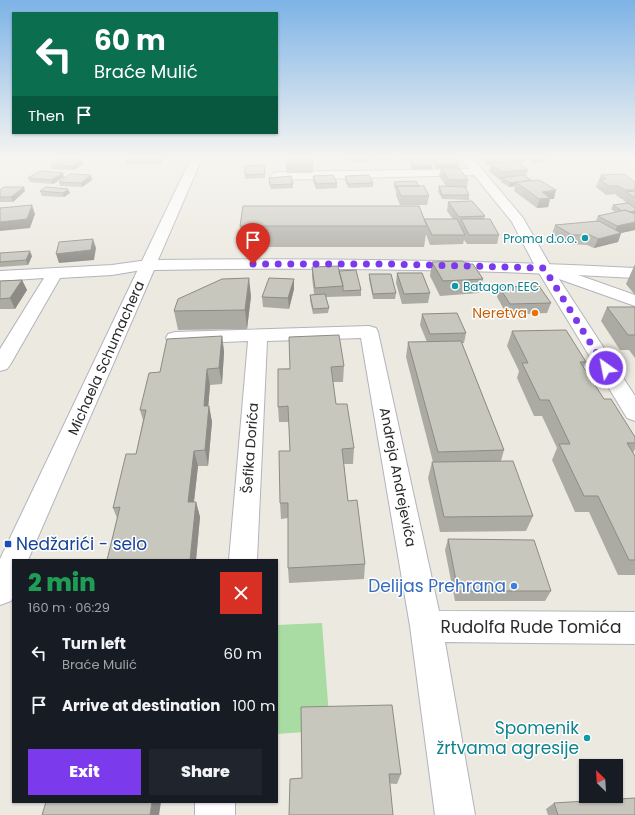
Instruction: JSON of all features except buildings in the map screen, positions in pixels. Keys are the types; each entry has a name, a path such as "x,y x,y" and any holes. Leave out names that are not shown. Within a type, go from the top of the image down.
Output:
{"street":[{"name":"Michaela Schumachera","path":"15,559 181,194"},
{"path":"496,194 518,221 544,268 635,413"},
{"path":"0,276 112,270 148,265 388,264 544,268 635,273"},
{"path":"544,268 635,300"},
{"path":"0,365 54,273"},
{"name":"Andreja Andrejevića","path":"175,338 369,332 426,626 455,815"},
{"name":"Šefika Dorića","path":"243,559 258,335"},
{"name":"Michaela Schumachera","path":"0,591 12,565"},
{"name":"Rudolfa Rude Tomića","path":"426,626 635,628"},
{"path":"215,803 215,815"}],"green space":[{"path":"322,623 330,730 278,734 278,625"}],"place":[{"name":"Proma d.o.o.","path":"585,238"},
{"name":"Batagon EEC","path":"455,286"},
{"name":"Neretva","path":"535,313"},
{"name":"Nedžarići - selo","path":"8,544"},
{"name":"Delijas Prehrana","path":"514,586"},
{"name":"Spomenik žrtvama agresije","path":"587,738"}],"route":[{"path":"253,264 388,264 544,268 606,368"}]}
